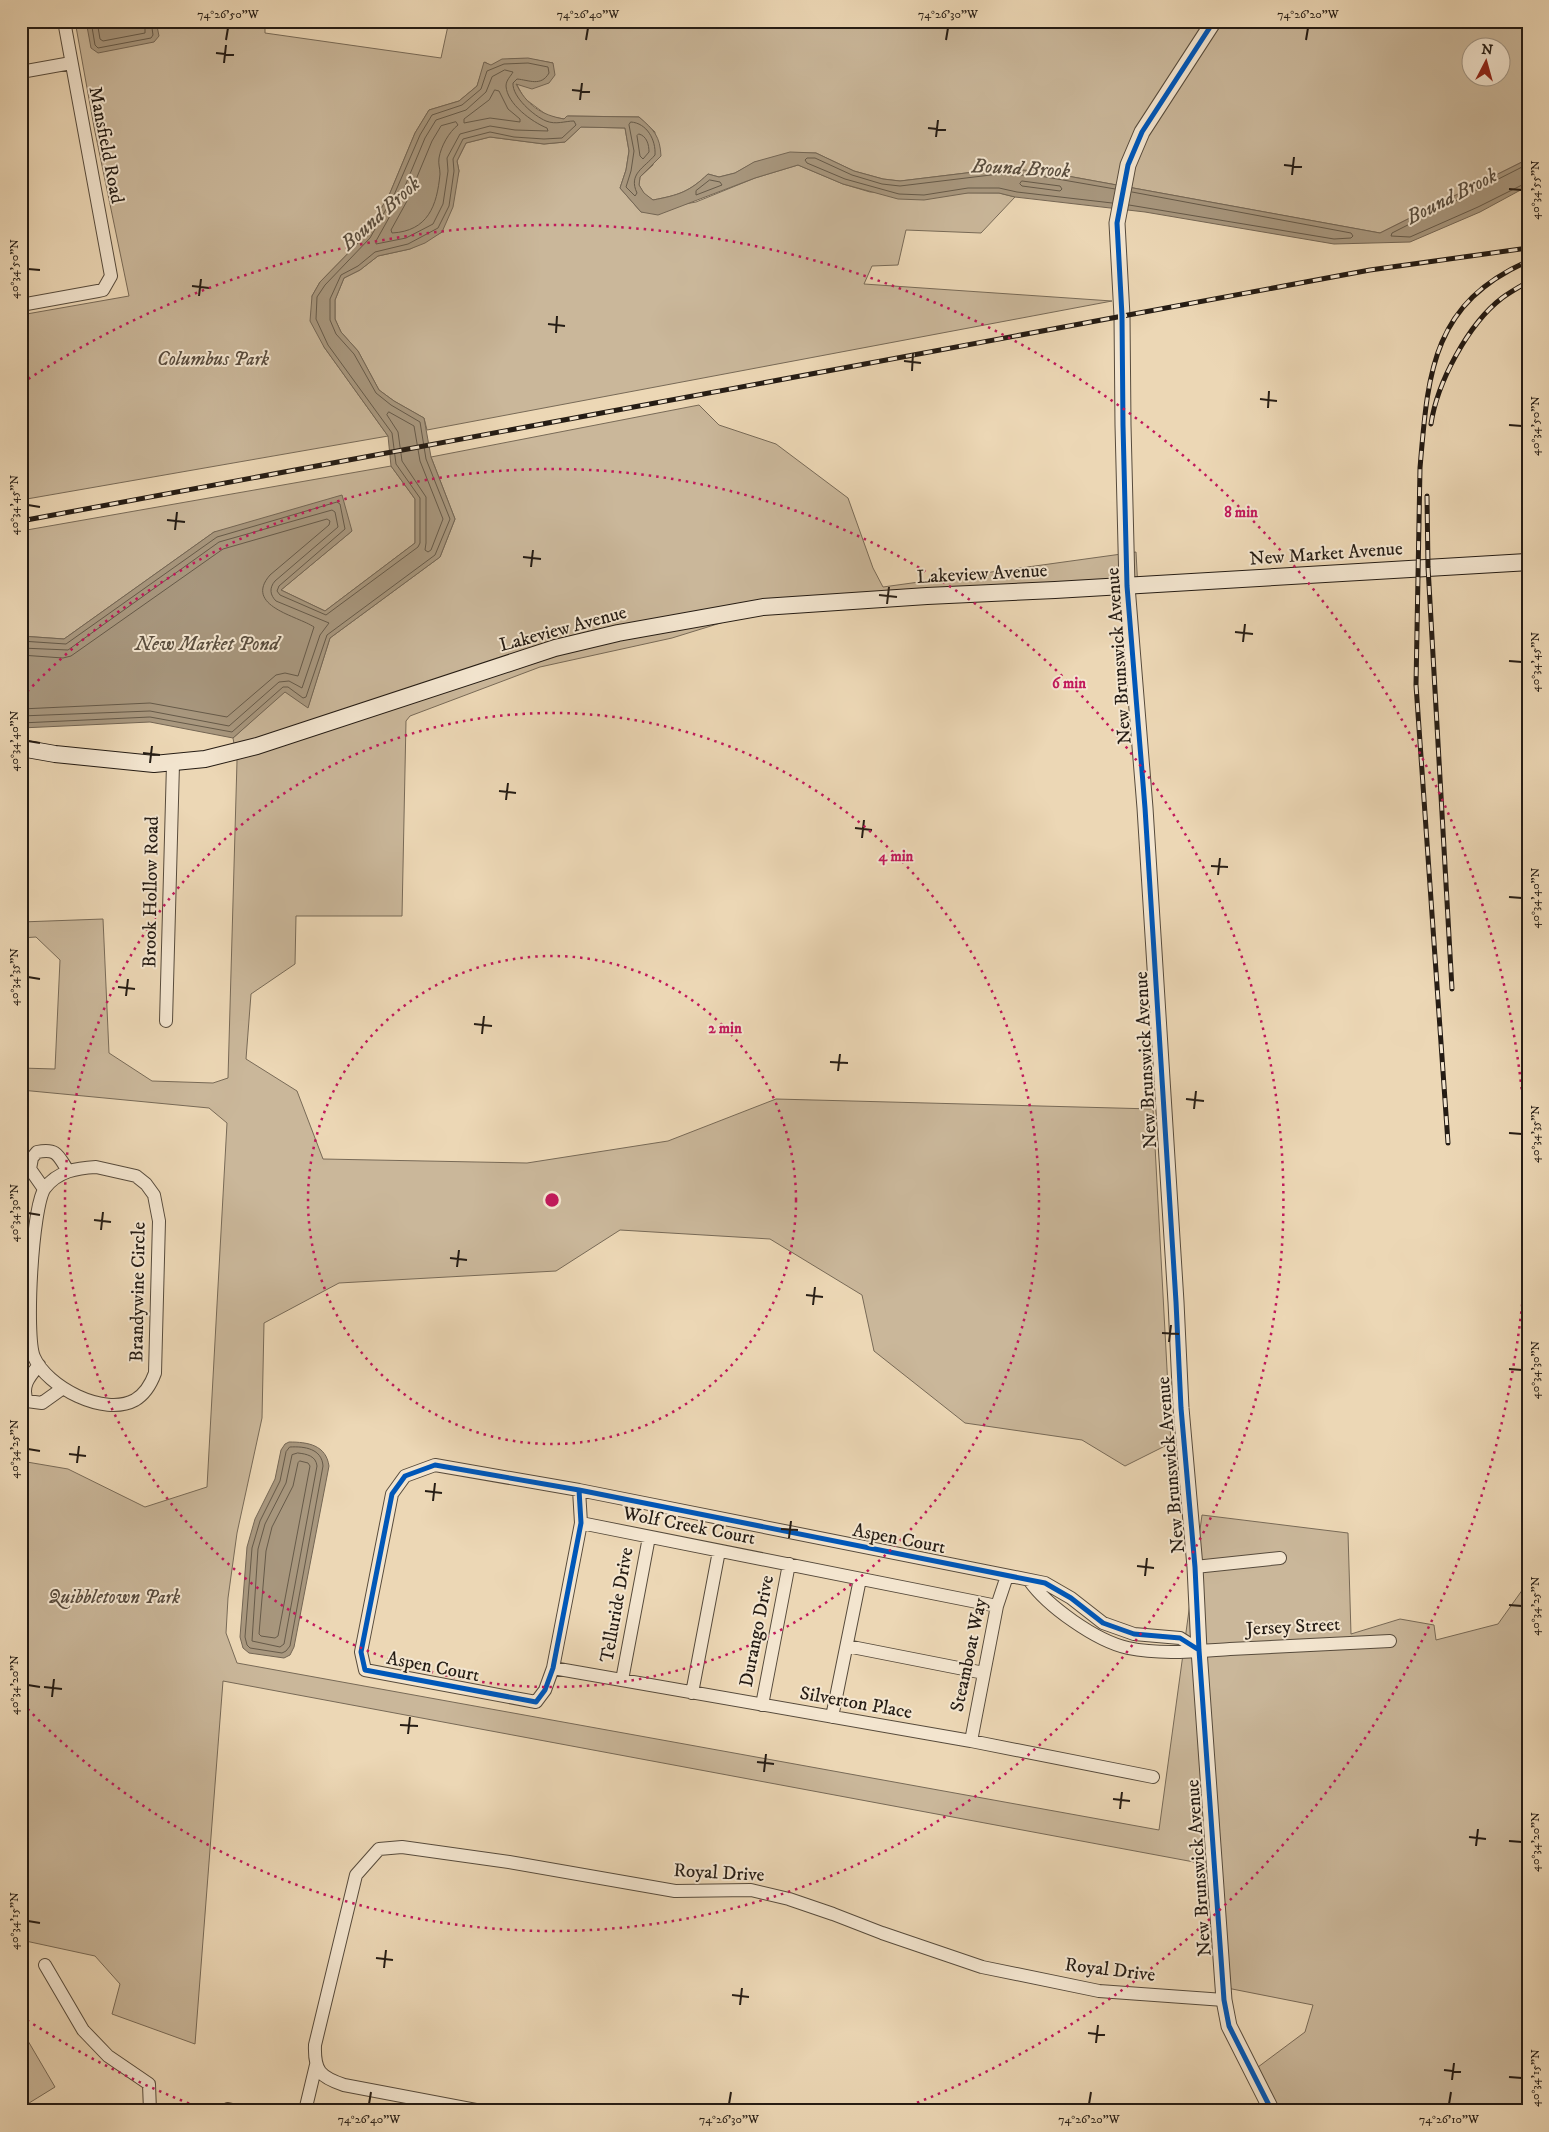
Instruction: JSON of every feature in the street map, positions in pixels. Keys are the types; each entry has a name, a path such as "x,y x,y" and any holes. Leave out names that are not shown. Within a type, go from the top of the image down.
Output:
{"main road":[{"name":"New Market Avenue","path":"1128,586 1528,562"},
{"name":"Lakeview Avenue","path":"21,748 112,761 173,764 205,759 257,746 555,648 690,619 763,607 927,596 1128,586"}],"street":[{"name":"Mansfield Road","path":"21,305 103,290 111,276 64,21"},
{"name":"New Brunswick Avenue","path":"1214,21 1142,132 1128,165 1117,223 1122,316 1128,586 1148,846 1181,1408 1195,1568 1198,1650 1224,2000 1229,2026 1272,2111"},
{"path":"21,72 71,63"},
{"name":"Brook Hollow Road","path":"166,1021 173,764"},
{"path":"44,1189 30,1169 32,1158 37,1152 49,1150 57,1153 68,1171"},
{"name":"Brandywine Circle","path":"96,1167 124,1172 138,1177 154,1195 159,1221 155,1373 151,1383 135,1400 117,1405 105,1405 91,1401 63,1388 45,1374 34,1356 31,1339 27,1239 36,1218 44,1189 57,1177 68,1171 78,1168 96,1167"},
{"path":"39,1365 28,1378 24,1392 28,1401 42,1404 63,1388"},
{"name":"Aspen Court","path":"579,1490 581,1523 553,1668 544,1690 536,1702 365,1670 361,1652 392,1494 405,1476 435,1465 579,1490 1045,1583 1071,1598 1104,1623 1134,1634 1180,1638 1198,1650"},
{"name":"Wolf Creek Court","path":"581,1523 997,1606"},
{"name":"Telluride Drive","path":"622,1680 648,1537"},
{"path":"692,1693 720,1551"},
{"path":"1195,1568 1280,1558"},
{"name":"Durango Drive","path":"762,1705 789,1564"},
{"name":"Steamboat Way","path":"970,1741 997,1606 1007,1576"},
{"path":"832,1718 860,1578"},
{"name":"Jersey Street","path":"1198,1650 1390,1641"},
{"path":"847,1646 984,1673"},
{"name":"Silverton Place","path":"553,1668 970,1741 1153,1777"},
{"name":"Royal Drive","path":"306,2111 316,2065 314,2059 315,2045 356,1875 379,1848 402,1846 509,1862 674,1891 750,1890 815,1908 982,1967 1099,1991 1224,2000"},
{"path":"45,1966 84,2030 108,2056 149,2084 150,2111"},
{"path":"316,2065 319,2072 328,2080 344,2086 481,2111"}],"green space":[{"name":"Columbus Park","path":"75,21 265,21 265,33 441,58 449,21 1528,21 1528,159 1380,233 1040,171 999,169 900,181 883,179 854,171 816,153 795,153 755,162 735,173 719,177 708,174 683,192 653,200 644,194 639,185 640,177 653,165 655,132 639,117 568,116 564,119 548,116 524,98 516,83 553,63 513,59 498,62 491,66 485,62 477,86 459,101 429,110 415,133 390,193 366,235 320,282 312,296 324,347 388,436 21,500 21,315 129,296 94,127"},
{"path":"581,127 625,128 629,151 626,170 620,188 641,212 696,202 755,178 798,165 843,184 870,192 999,193 1015,197 981,233 906,230 898,265 872,266 864,284 1112,301 427,430 424,418 379,390 358,351 341,332 335,319 335,300 344,278 360,270 378,256 410,249 442,232 459,171 457,161 466,143 490,137 544,144 565,142"},
{"name":"Quibbletown Park","path":"699,405 719,425 776,444 848,498 873,568 883,587 1136,552 1138,590 753,613 672,638 540,667 410,716 406,721 402,916 296,916 295,964 251,994 246,1059 297,1091 323,1159 527,1163 668,1141 776,1099 1153,1109 1171,1443 1125,1466 1082,1440 965,1423 874,1351 862,1295 770,1239 620,1230 556,1271 339,1283 264,1323 262,1418 237,1533 228,1598 226,1633 237,1663 1159,1830 1202,1515 1348,1533 1351,1634 1400,1619 1434,1625 1436,1640 1498,1624 1528,1582 1528,2111 1268,2111 1250,2073 1305,2032 1313,2005 1222,1987 1219,1904 1194,1862 223,1681 195,2044 112,2014 120,1984 95,1956 21,1940 21,1461 68,1469 145,1507 207,1487 227,1123 209,1108 21,1090 21,1068 55,1069 60,960 36,937 21,938 21,922 103,919 109,1053 152,1081 213,1083 228,1078 237,761 233,738 285,691 308,707 330,638 440,557 455,519 431,457"},
{"path":"391,466 415,499 415,543 325,611 281,590 352,531 214,532 64,639 21,636 21,531"},
{"path":"21,2029 55,2087 21,2108"}],"water":[{"path":"86,21 156,21 159,36 154,42 98,53 91,48"},
{"path":"528,58 553,63 555,75 549,83 532,89 516,84 525,98 542,112 564,119 567,116 639,117 652,130 658,138 661,156 640,177 639,185 644,193 653,200 683,192 708,174 719,177 735,173 754,162 790,152 816,153 854,171 883,179 900,181 999,169 1040,171 1380,233 1528,159 1528,186 1480,212 1410,242 1334,244 1145,212 1015,197 999,193 968,193 924,200 898,199 843,184 798,165 755,178 658,215 641,212 620,188 626,170 629,151 625,128 581,127 565,142 544,144 490,137 466,143 457,161 459,171 453,207 442,232 425,243 410,249 378,256 360,270 344,278 335,300 335,319 341,332 358,351 379,390 424,418 431,457 455,519 440,557 330,638 308,708 285,692 233,738 150,722 21,728 21,636 64,639 214,532 342,495 352,531 281,590 325,611 415,543 415,499 391,466 388,436 324,347 310,321 312,296 320,282 366,235 390,193 415,133 429,110 459,101 477,86 484,62 491,65 502,59"},
{"path":"289,1442 309,1444 320,1449 324,1453 329,1466 294,1647 290,1655 284,1658 249,1653 243,1648 240,1637 247,1547 255,1519 275,1479 281,1450"}],"railway":[{"path":"21,521 1370,270 1528,248"},
{"path":"1448,1143 1416,685 1420,468 1423,434 1432,373 1441,345 1453,321 1471,298 1496,278 1528,261"},
{"path":"1431,424 1434,408 1447,373 1466,338 1489,309 1505,296 1528,282"},
{"path":"1427,496 1428,567 1452,989"}],"cycle path":[{"path":"1214,21 1142,132 1128,165 1117,223 1122,316 1127,586 1145,808 1181,1408 1195,1567 1199,1650 1224,2000 1229,2026 1272,2111"},
{"path":"579,1490 581,1523 553,1668 545,1690 536,1702 365,1670 361,1652 392,1494 405,1476 435,1465 579,1490 1045,1583 1071,1598 1103,1623 1134,1634 1180,1638 1199,1650"}],"water label":[{"name":"Bound Brook","path":"1021,169"},
{"name":"Bound Brook","path":"1452,197"},
{"name":"Bound Brook","path":"381,214"},
{"name":"New Market Pond","path":"207,644"}]}
